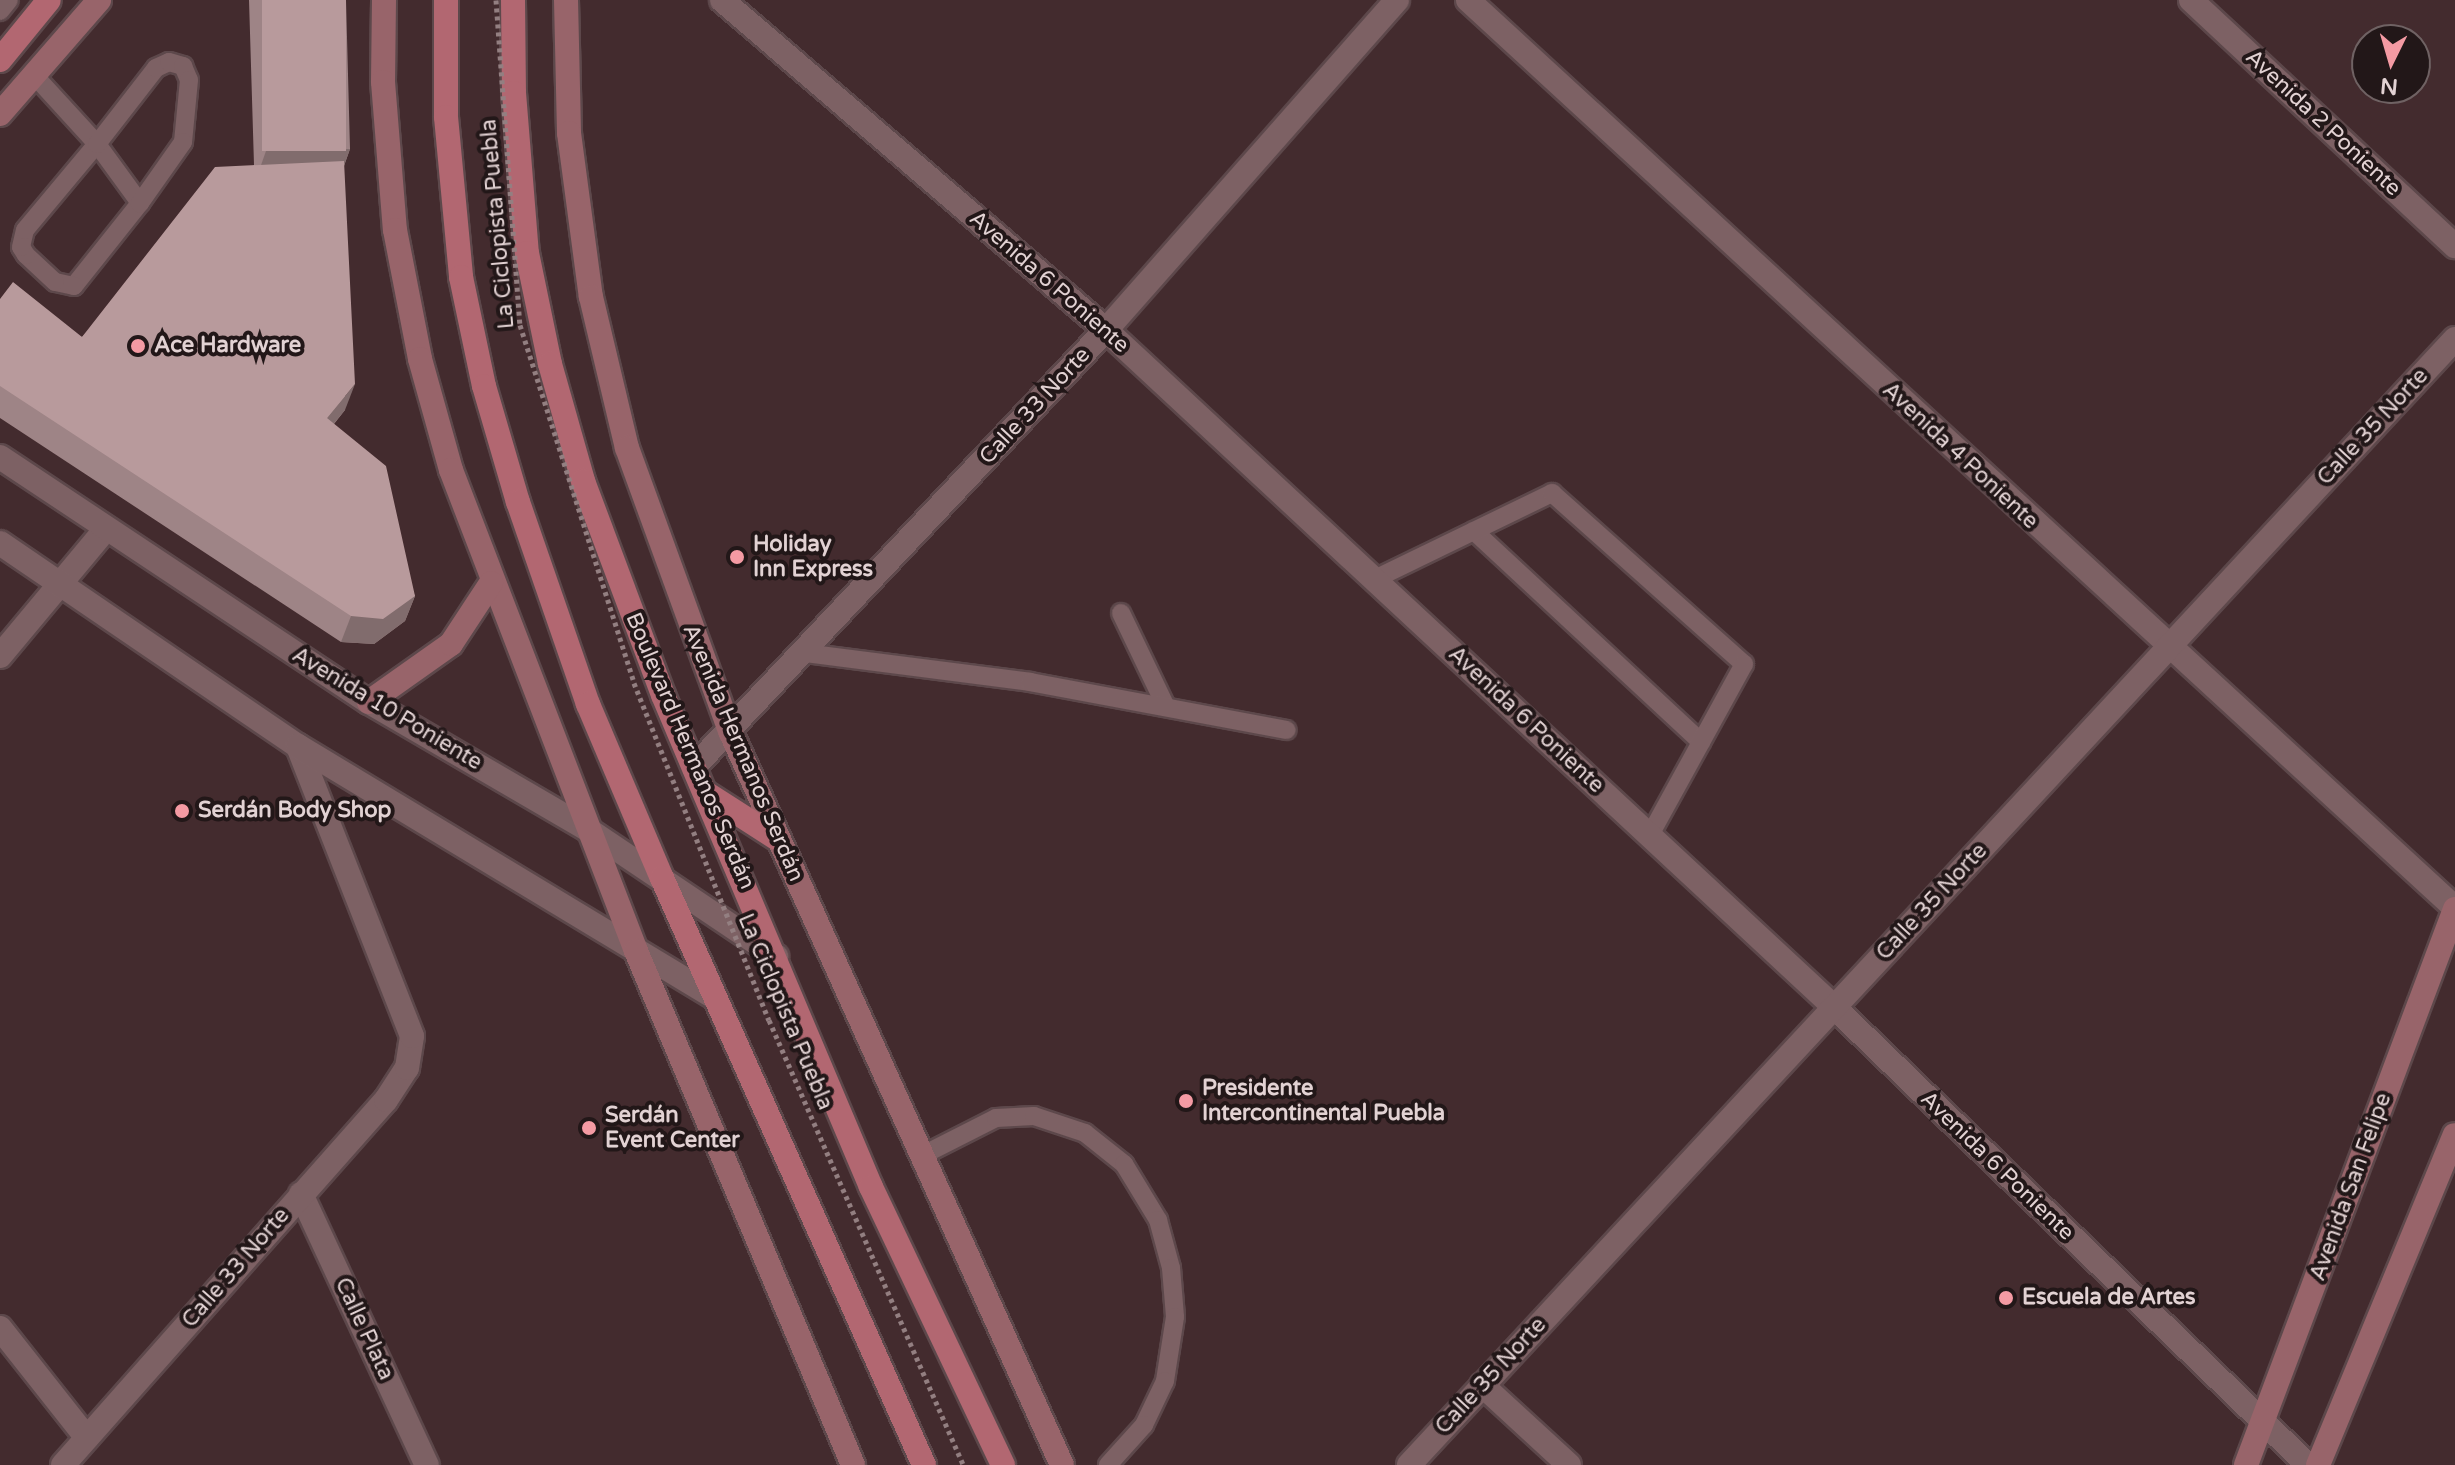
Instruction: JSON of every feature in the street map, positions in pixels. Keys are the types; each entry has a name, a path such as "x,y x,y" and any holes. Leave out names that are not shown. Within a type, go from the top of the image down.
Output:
{"main road":[{"path":"0,60 49,0"},
{"path":"0,114 99,0"},
{"path":"384,0 383,82 395,230 420,359 491,583 636,951 853,1465"},
{"path":"446,0 446,117 461,277 484,386 518,502 588,704 714,997 924,1465"},
{"name":"Boulevard Hermanos Serdán","path":"513,0 514,93 527,253 550,364 583,481 694,767 871,1187 1003,1465"},
{"name":"Avenida Hermanos Serdán","path":"566,0 569,133 591,297 627,448 731,733 1062,1465"},
{"path":"369,702 451,644 491,583"},
{"path":"706,793 776,838"},
{"name":"Avenida San Felipe","path":"2246,1465 2455,908"},
{"path":"2318,1465 2455,1135"}],"street":[{"name":"Avenida 6 Poniente","path":"722,0 1106,330 1834,1007 2262,1425 2308,1465"},
{"name":"Calle 33 Norte","path":"694,767 731,733 1106,330 1397,0"},
{"name":"Avenida 4 Poniente","path":"1468,0 2169,649 2455,908"},
{"name":"Avenida 2 Poniente","path":"2191,0 2455,246"},
{"name":"Calle 35 Norte","path":"1409,1465 2455,339"},
{"name":"Avenida 10 Poniente","path":"0,457 105,530 369,702 587,829 776,956"},
{"path":"0,656 105,530"},
{"path":"0,543 298,746 714,997"},
{"name":"Calle 33 Norte","path":"63,1465 386,1100 407,1068 412,1036 298,746"},
{"name":"Calle Plata","path":"301,1194 427,1465"},
{"path":"0,1328 87,1438"},
{"path":"1482,1385 1569,1465"}],"lane":[{"path":"0,11 9,0"},
{"path":"169,62 183,66 189,80 181,147 74,286 55,282 21,247 25,230 97,144 156,68 169,62"},
{"path":"34,75 97,144 140,203"},
{"path":"1375,579 1552,493 1744,664 1650,835"},
{"path":"1474,531 1701,742"},
{"path":"1121,613 1166,707"},
{"path":"805,653 1030,682 1287,730"},
{"path":"921,1156 996,1118 1034,1116 1085,1133 1124,1164 1158,1220 1171,1268 1175,1317 1165,1381 1144,1425 1108,1465"}],"path":[{"name":"La Ciclopista Puebla","path":"496,0 520,325 634,683 769,1020 963,1465"}],"building":[{"path":"262,0 346,0 346,151 262,151"},
{"path":"344,161 355,384 327,418 386,466 415,596 383,619 351,616 0,386 0,299 13,282 82,337 215,167"}],"place":[{"name":"Ace Hardware","path":"138,346"},
{"name":"Holiday Inn Express","path":"737,557"},
{"name":"Serdán Body Shop","path":"182,811"},
{"name":"Presidente Intercontinental Puebla","path":"1186,1101"},
{"name":"Serdán Event Center","path":"589,1128"},
{"name":"Escuela de Artes","path":"2006,1298"}]}
